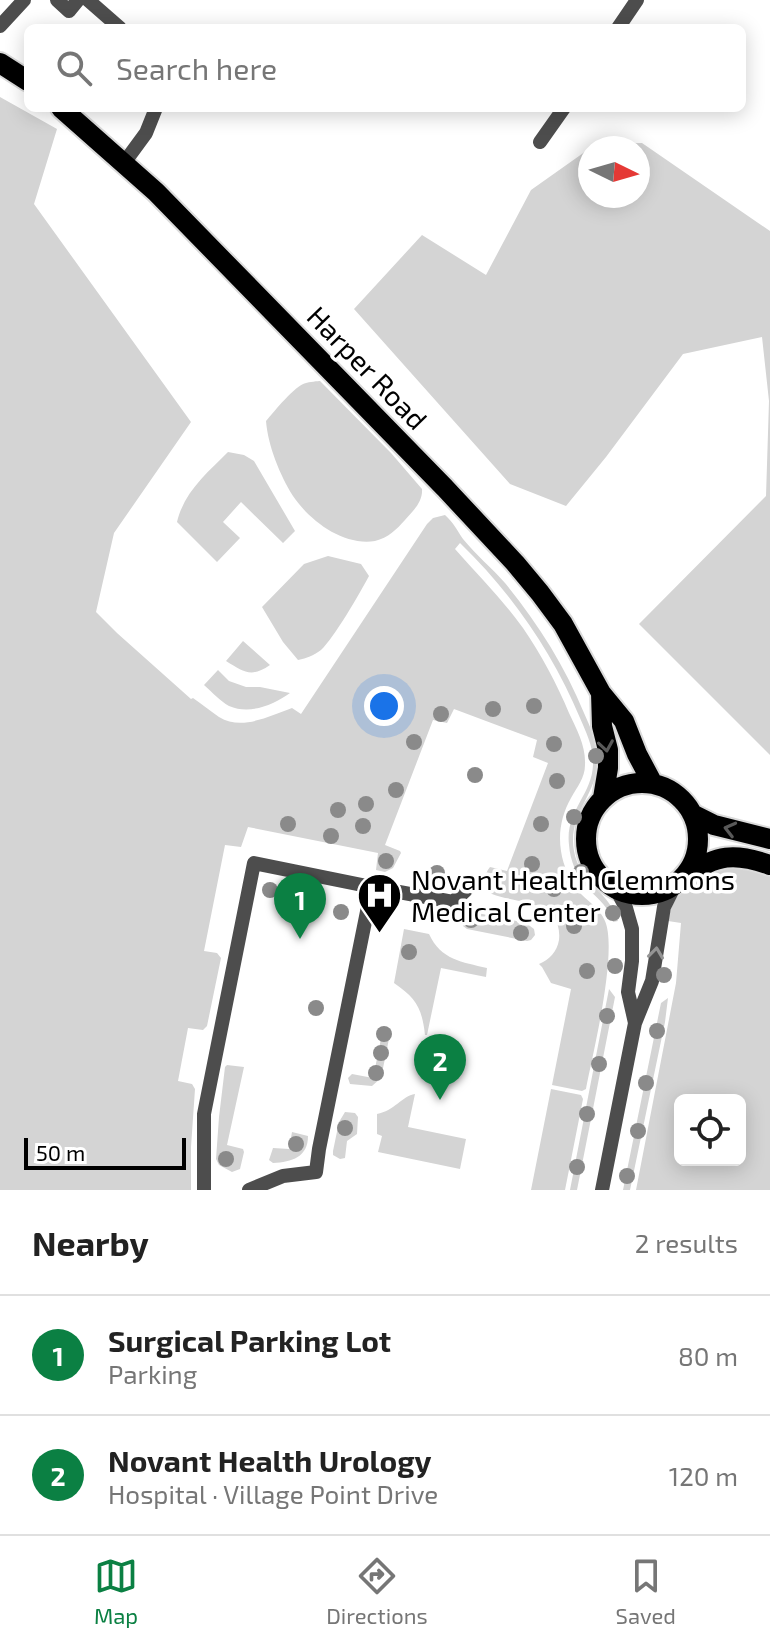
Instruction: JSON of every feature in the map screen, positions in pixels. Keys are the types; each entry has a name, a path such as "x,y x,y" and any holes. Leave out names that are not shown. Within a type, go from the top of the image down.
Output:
{"main road":[{"path":"0,63 24,78"},
{"name":"Harper Road","path":"66,112 167,203 515,563 563,624 601,693 624,721 653,784"},
{"name":"Harper Road","path":"601,693 602,726 608,750 603,798"},
{"path":"679,880 691,867 698,841 697,827 683,800 653,784 635,783 617,788 603,798 592,813 586,830 586,847 591,864 602,879 616,889 647,895 662,891 679,880 705,863 717,859 738,857 770,865"},
{"path":"692,814 714,825 770,839"}],"street":[{"path":"0,26 24,0"},
{"path":"57,0 69,11 78,0"},
{"path":"88,0 115,24"},
{"path":"621,24 637,0"},
{"path":"124,163 146,133 154,112"},
{"path":"540,142 561,112"},
{"path":"204,1190 204,1114 254,863 453,902 466,890"},
{"path":"602,1190 635,1023 652,981 664,907 679,880"},
{"path":"249,1190 283,1176 316,1172 372,887"},
{"path":"616,889 632,929 628,992 635,1023"}],"shaded area":[{"path":"0,97 57,129 34,204 191,422 114,533 96,612 191,699 219,717 237,723 256,721 292,708 301,714 427,524 433,518 445,515 528,613 568,678 593,735 598,753 597,771 575,826 574,851 582,872 608,902 618,921 613,922 600,900 581,880 570,851 571,822 592,776 593,759 585,729 557,670 529,624 460,543 455,549 507,608 536,648 559,691 584,751 584,774 565,810 560,837 568,874 577,890 603,917 608,935 607,978 586,1089 582,1091 552,1085 571,989 551,983 539,964 552,955 558,944 558,927 554,917 536,906 492,894 485,881 490,867 507,871 548,763 533,757 537,740 454,709 447,723 433,720 385,845 401,853 393,868 385,872 376,870 378,853 248,827 241,847 225,845 204,951 217,953 221,958 207,1026 203,1030 188,1028 178,1081 192,1084 195,1089 191,1190 0,1190"},
{"path":"650,148 770,231 770,755 639,624 766,496 769,401 762,337 683,354 566,506 510,484 354,309 422,235 486,275 531,190 578,157 578,208 650,208"},
{"path":"320,381 422,489 414,510 395,530 380,540 351,540 318,523 293,496 275,460 266,421 301,385"},
{"path":"228,452 254,461 295,531 283,543 241,502 223,522 240,538 217,562 177,522 191,492"},
{"path":"328,556 361,564 369,576 321,650 298,660 262,607 304,564"},
{"path":"243,641 270,665 248,672 226,661"},
{"path":"218,670 229,681 246,687 290,693 261,707 237,709 219,699 204,685"},
{"path":"724,866 754,867 770,875 770,1190 636,1190 676,983 681,923 668,921 675,900 695,880"},
{"path":"468,911 526,923 534,929 535,935 527,941 467,929 461,918"},
{"path":"404,929 429,934 446,955 487,968 486,977 441,968 427,1035 417,1004 394,983"},
{"path":"609,989 615,997 577,1190 570,1190"},
{"path":"668,998 630,1190 623,1190 661,1003"},
{"path":"383,1029 391,1029 381,1078 372,1086 350,1084 348,1078 352,1074 373,1078"},
{"path":"227,1065 244,1067 227,1145 244,1152 240,1169 232,1172 219,1165 216,1159"},
{"path":"551,1089 581,1095 583,1099 565,1190 531,1190"},
{"path":"415,1094 408,1127 466,1139 460,1169 378,1152 382,1136 377,1134 377,1114"},
{"path":"345,1112 355,1113 358,1117 357,1134 347,1141 345,1158 340,1159 333,1155 333,1151 339,1122"},
{"path":"292,1132 308,1136 302,1154 292,1160 273,1163 269,1160 273,1148 289,1149"}],"place":[{"name":"Novant Health Clemmons Medical Center","path":"380,935"},
{"name":"Surgical Parking Lot","path":"300,939"},
{"name":"Novant Health Urology","path":"440,1100"}]}
